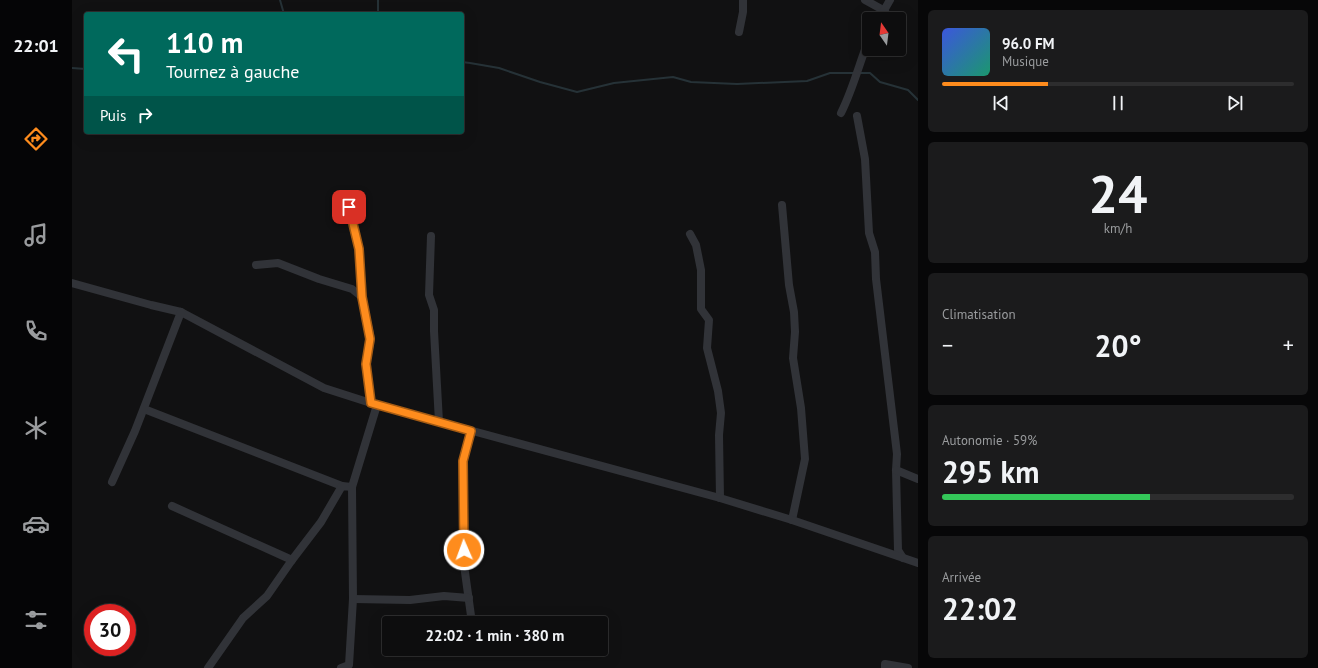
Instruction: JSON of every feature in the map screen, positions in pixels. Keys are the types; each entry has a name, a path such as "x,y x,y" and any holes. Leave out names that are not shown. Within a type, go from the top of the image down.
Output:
{"street":[{"path":"739,32 743,12 743,0"},
{"path":"865,0 884,10 890,0"},
{"path":"841,113 851,92 862,56"},
{"path":"857,116 865,159 869,233 875,252 876,279 897,454 898,550 903,558"},
{"path":"341,668 349,665 354,599 352,487 374,404 366,364 370,339 362,297 359,249 349,207 350,194"},
{"path":"782,205 789,286 794,312 795,332 793,358 801,408 805,460 792,520"},
{"path":"690,234 696,245 701,270 701,309 709,320 707,348 718,391 720,413 720,498"},
{"path":"431,236 429,296 434,310 438,422"},
{"path":"256,265 278,263 319,279 352,289 362,297"},
{"path":"72,283 181,312 324,388 438,422 720,498 792,520 918,563"},
{"path":"112,482 144,408 181,312"},
{"path":"144,408 342,486 352,487"},
{"path":"471,431 463,461 464,565 471,616"},
{"path":"896,470 918,479"},
{"path":"208,668 242,618 267,596 321,522 342,486"},
{"path":"172,506 292,560"},
{"path":"354,599 410,600 444,596 469,598"},
{"path":"885,668 885,664 908,668"}],"waterway":[{"path":"280,0 283,12"},
{"path":"378,0 378,12"},
{"path":"464,62 499,68 540,82 577,92 614,83 673,77 691,82 737,84 807,81 830,73 855,73"},
{"path":"72,68 84,69"},
{"path":"860,73 870,73 880,82 908,90 918,100"}],"route":[{"path":"349,207 359,249 362,297 370,339 366,364 371,403 471,431 463,461 464,550"}]}
